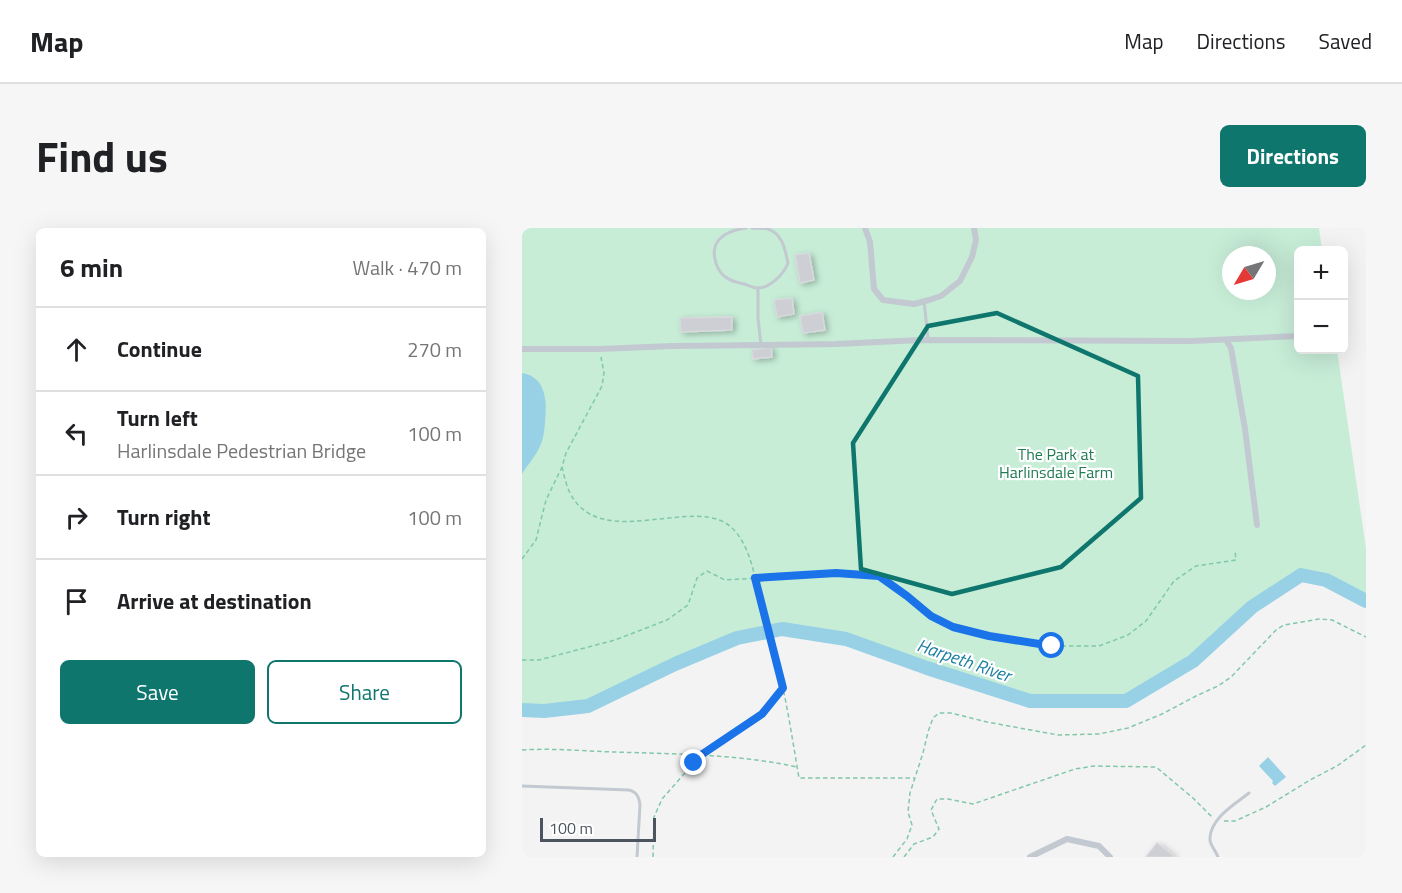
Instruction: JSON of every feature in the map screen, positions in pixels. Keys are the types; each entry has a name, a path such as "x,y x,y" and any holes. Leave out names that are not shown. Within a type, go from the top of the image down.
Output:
{"street":[{"path":"865,228 870,242 874,289 883,300 914,304 941,296 960,281 972,257 976,240 974,228"},
{"path":"522,349 836,344 929,340 1191,341 1294,336"},
{"path":"1226,340 1232,348 1257,525"},
{"path":"1030,857 1067,839 1099,846 1110,857"}],"lane":[{"path":"746,228 732,231 720,238 714,247 715,262 721,273 730,280 758,288 770,285 782,274 788,263 784,243 769,229 753,228"},
{"path":"758,288 761,345"},
{"path":"924,301 929,340"},
{"path":"522,786 629,790 636,793 640,805 638,857"},
{"path":"1218,857 1210,842 1212,830 1220,817 1249,793"}],"path":[{"path":"522,559 536,540 546,500 570,444 602,386 604,373 599,349"},
{"path":"562,467 570,493 581,508 598,518 628,522 699,516 716,518 733,529 746,548 755,578 780,674 799,778 915,778"},
{"path":"522,660 539,660 615,640 668,620 688,605 697,578 707,571 725,580 836,573 879,576 931,616 953,627 989,636 1052,646 1099,646 1128,635 1146,621 1174,581 1196,567 1236,560 1235,551"},
{"path":"893,857 907,839 912,825 908,812 910,793 933,718 939,713 951,713 1058,735 1099,734 1128,728 1218,686 1231,677 1276,630 1284,625 1319,619 1332,621 1366,637"},
{"path":"653,857 654,817 662,799 701,755 762,714 783,688"},
{"path":"904,857 914,844 933,837 939,830 931,810 937,799 973,804 1075,769 1094,766 1156,767 1217,822 1235,821 1266,807 1337,766 1366,745"},
{"path":"522,750 701,755 766,761 798,767"}],"highlighted area":[{"path":"997,313 1138,376 1141,498 1061,567 952,594 861,569 853,443 928,326"}],"green space":[{"name":"The Park at Harlinsdale Farm","path":"522,228 1319,228 1321,246 1294,246 1294,354 1338,354 1366,548 1366,601 1326,580 1301,575 1252,607 1193,661 1126,701 1030,701 846,639 782,629 737,638 675,664 588,706 544,711 522,710"}],"water":[{"path":"522,373 530,375 541,385 546,407 541,443 522,474"},
{"path":"1268,757 1286,777 1275,786 1259,766"}],"building":[{"path":"809,253 814,280 800,283 795,255"},
{"path":"792,298 794,314 777,317 774,300"},
{"path":"822,312 825,330 803,333 800,316"},
{"path":"732,317 732,330 681,332 680,318"},
{"path":"771,347 772,357 753,359 752,350"},
{"path":"1157,843 1174,856 1146,857"}],"waterway":[{"name":"Harpeth River","path":"522,710 544,711 588,706 675,664 737,638 782,629 846,639 1030,701 1126,701 1193,661 1252,607 1301,575 1326,580 1366,601"}],"route":[{"path":"694,763 701,755 762,714 783,688 755,578 836,573 879,576 931,616 953,627 989,636 1052,646"}]}
